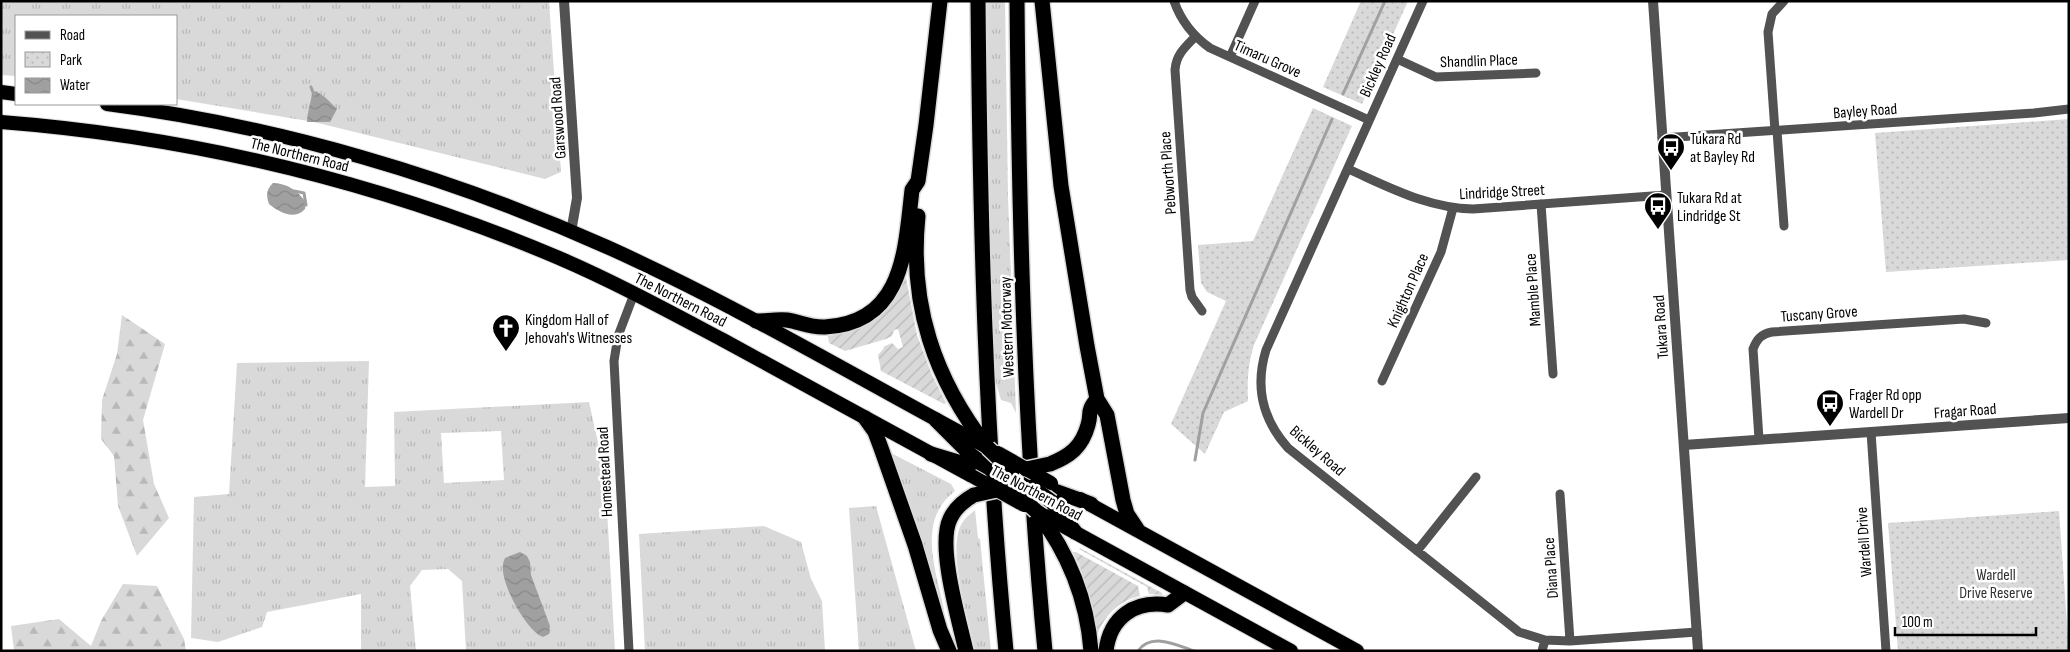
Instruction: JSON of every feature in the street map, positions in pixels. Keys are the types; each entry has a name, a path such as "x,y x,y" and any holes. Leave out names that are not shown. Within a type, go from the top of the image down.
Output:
{"highway":[{"path":"940,1 918,181 921,191 916,251 920,304 928,339 957,405 988,448 1019,470 1032,488"},
{"name":"Western Motorway","path":"978,1 981,211 996,532 1006,651"},
{"name":"Western Motorway","path":"1017,1 1022,304 1029,438 1045,651"},
{"path":"1042,1 1049,83 1066,222 1097,399 1107,415 1122,500 1127,514 1138,530"},
{"path":"1,92 15,94"},
{"name":"The Northern Road","path":"113,105 248,129 370,160 498,202 571,232 683,283 988,448"},
{"name":"The Northern Road","path":"1,122 116,134 182,145 290,168 400,200 487,230 561,259 634,294 931,454"},
{"path":"756,321 788,320 823,327 841,325 874,310 887,296 897,280 906,242 912,190 918,181"},
{"path":"931,454 992,471 1019,470 1050,464 1066,457 1078,446 1088,424 1089,410 1097,399"},
{"path":"865,418 875,432 881,448 915,545 940,630 949,651"},
{"path":"936,420 971,466"},
{"name":"The Northern Road","path":"971,466 1005,489"},
{"name":"The Northern Road","path":"1019,470 1052,492"},
{"path":"992,471 1005,489 1036,511 1055,538 1068,562 1081,595 1091,651"},
{"path":"966,651 948,565 945,540 947,525 959,505 974,495 1005,489 1032,488 1091,504"},
{"path":"1052,492 1075,532"},
{"name":"The Northern Road","path":"1091,504 1357,651"},
{"name":"The Northern Road","path":"1036,511 1291,651"},
{"path":"1106,651 1111,630 1128,612 1147,604 1168,605 1184,593"}],"street":[{"name":"Garswood Road","path":"564,1 577,198 571,232"},
{"name":"Timaru Grove","path":"1174,1 1182,20 1195,36 1215,51 1369,120"},
{"path":"1230,57 1255,1"},
{"name":"Bickley Road","path":"1422,1 1266,350 1260,380 1262,400 1273,428 1288,448 1512,628 1530,637 1545,640 1570,640 1697,632"},
{"name":"Tukara Road","path":"1653,1 1698,651"},
{"path":"1781,2 1770,19 1768,32 1784,226"},
{"name":"Pebworth Place","path":"1195,36 1181,51 1175,70 1190,290 1192,297 1202,311"},
{"name":"Shandlin Place","path":"1397,59 1436,77 1536,73"},
{"name":"Bayley Road","path":"1662,138 2069,110"},
{"name":"Lindridge Street","path":"1348,169 1421,201 1453,208 1666,195"},
{"name":"Mamble Place","path":"1541,204 1553,374"},
{"name":"Knighton Place","path":"1382,381 1437,261 1453,208"},
{"name":"Homestead Road","path":"629,651 614,361 618,336 634,294"},
{"name":"Tuscany Grove","path":"1759,439 1753,349 1763,334 1964,319 1986,323"},
{"name":"Fragar Road","path":"1684,445 2069,418"},
{"name":"Wardell Drive","path":"1871,432 1886,651"},
{"path":"1416,551 1476,477"},
{"name":"Diana Place","path":"1560,494 1570,640"},
{"path":"1542,651 1545,640"}],"green space":[{"path":"1,1 549,1 561,172 545,179 314,122 178,99 178,15 15,15 15,76 1,75"},
{"path":"986,1 1005,1 1008,196 1016,413 1011,403 1001,400 993,373 987,198"},
{"path":"1361,1 1408,1 1362,104 1323,87"},
{"path":"1313,108 1352,126 1254,345 1248,373 1248,401 1224,412 1205,454 1171,424 1226,301 1207,292 1201,283 1198,245 1253,241"},
{"path":"2069,119 2069,260 1886,272 1875,133"},
{"path":"905,273 917,335 932,375 946,403 944,404 881,371 878,355 883,347 892,343 898,349 903,347 898,329 894,330 892,336 886,339 845,351 829,343 828,336 854,329 876,316 893,297"},
{"path":"122,315 165,344 143,420 154,484 169,518 137,556 118,506 114,456 101,439 102,400 117,354"},
{"path":"369,361 365,487 395,486 394,412 589,402 605,474 615,651 466,651 462,581 448,569 422,570 410,586 416,651 361,651 361,594 267,612 262,627 218,642 191,638 194,497 229,494 237,363","holes":["501,431 504,480 444,483 441,433"]},
{"path":"891,453 951,484 955,491 943,503 936,516 932,531 934,562 944,610 943,610"},
{"path":"876,506 916,651 859,651 849,508"},
{"path":"975,510 978,538 980,539 991,651 975,651 964,606 956,555 960,527 964,520"},
{"name":"Wardell Drive Reserve","path":"2059,511 2069,651 1898,651 1888,523"},
{"path":"764,526 801,542 811,579 822,601 825,651 645,651 639,534"},
{"path":"1080,548 1162,593 1162,595 1149,594 1147,587"},
{"path":"1073,552 1138,586 1140,596 1126,601 1114,609 1098,633 1094,633 1088,591"},
{"path":"123,584 157,586 184,639 186,651 14,651 11,626 59,619 91,646 101,621"}],"water":[{"path":"316,91 337,109 330,122 307,122 312,93"},
{"path":"273,183 288,186 295,191 306,202 305,209 301,213 291,215 277,210 269,204 267,193"},
{"path":"520,552 527,556 530,562 531,575 550,626 549,634 543,637 530,626 516,606 503,573 505,558"}],"waterway":[{"path":"1343,94 1385,1"},
{"path":"311,87 314,95"},
{"path":"1195,460 1203,413 1332,119"},
{"path":"294,191 304,193 306,205"},
{"path":"1138,651 1143,645 1157,641 1172,643 1194,651"}],"place":[{"name":"Tukara Rd at Bayley Rd","path":"1671,171"},
{"name":"Tukara Rd at Lindridge St","path":"1658,230"},
{"name":"Kingdom Hall of Jehovah's Witnesses","path":"506,352"},
{"name":"Frager Rd opp Wardell Dr","path":"1830,427"}]}
